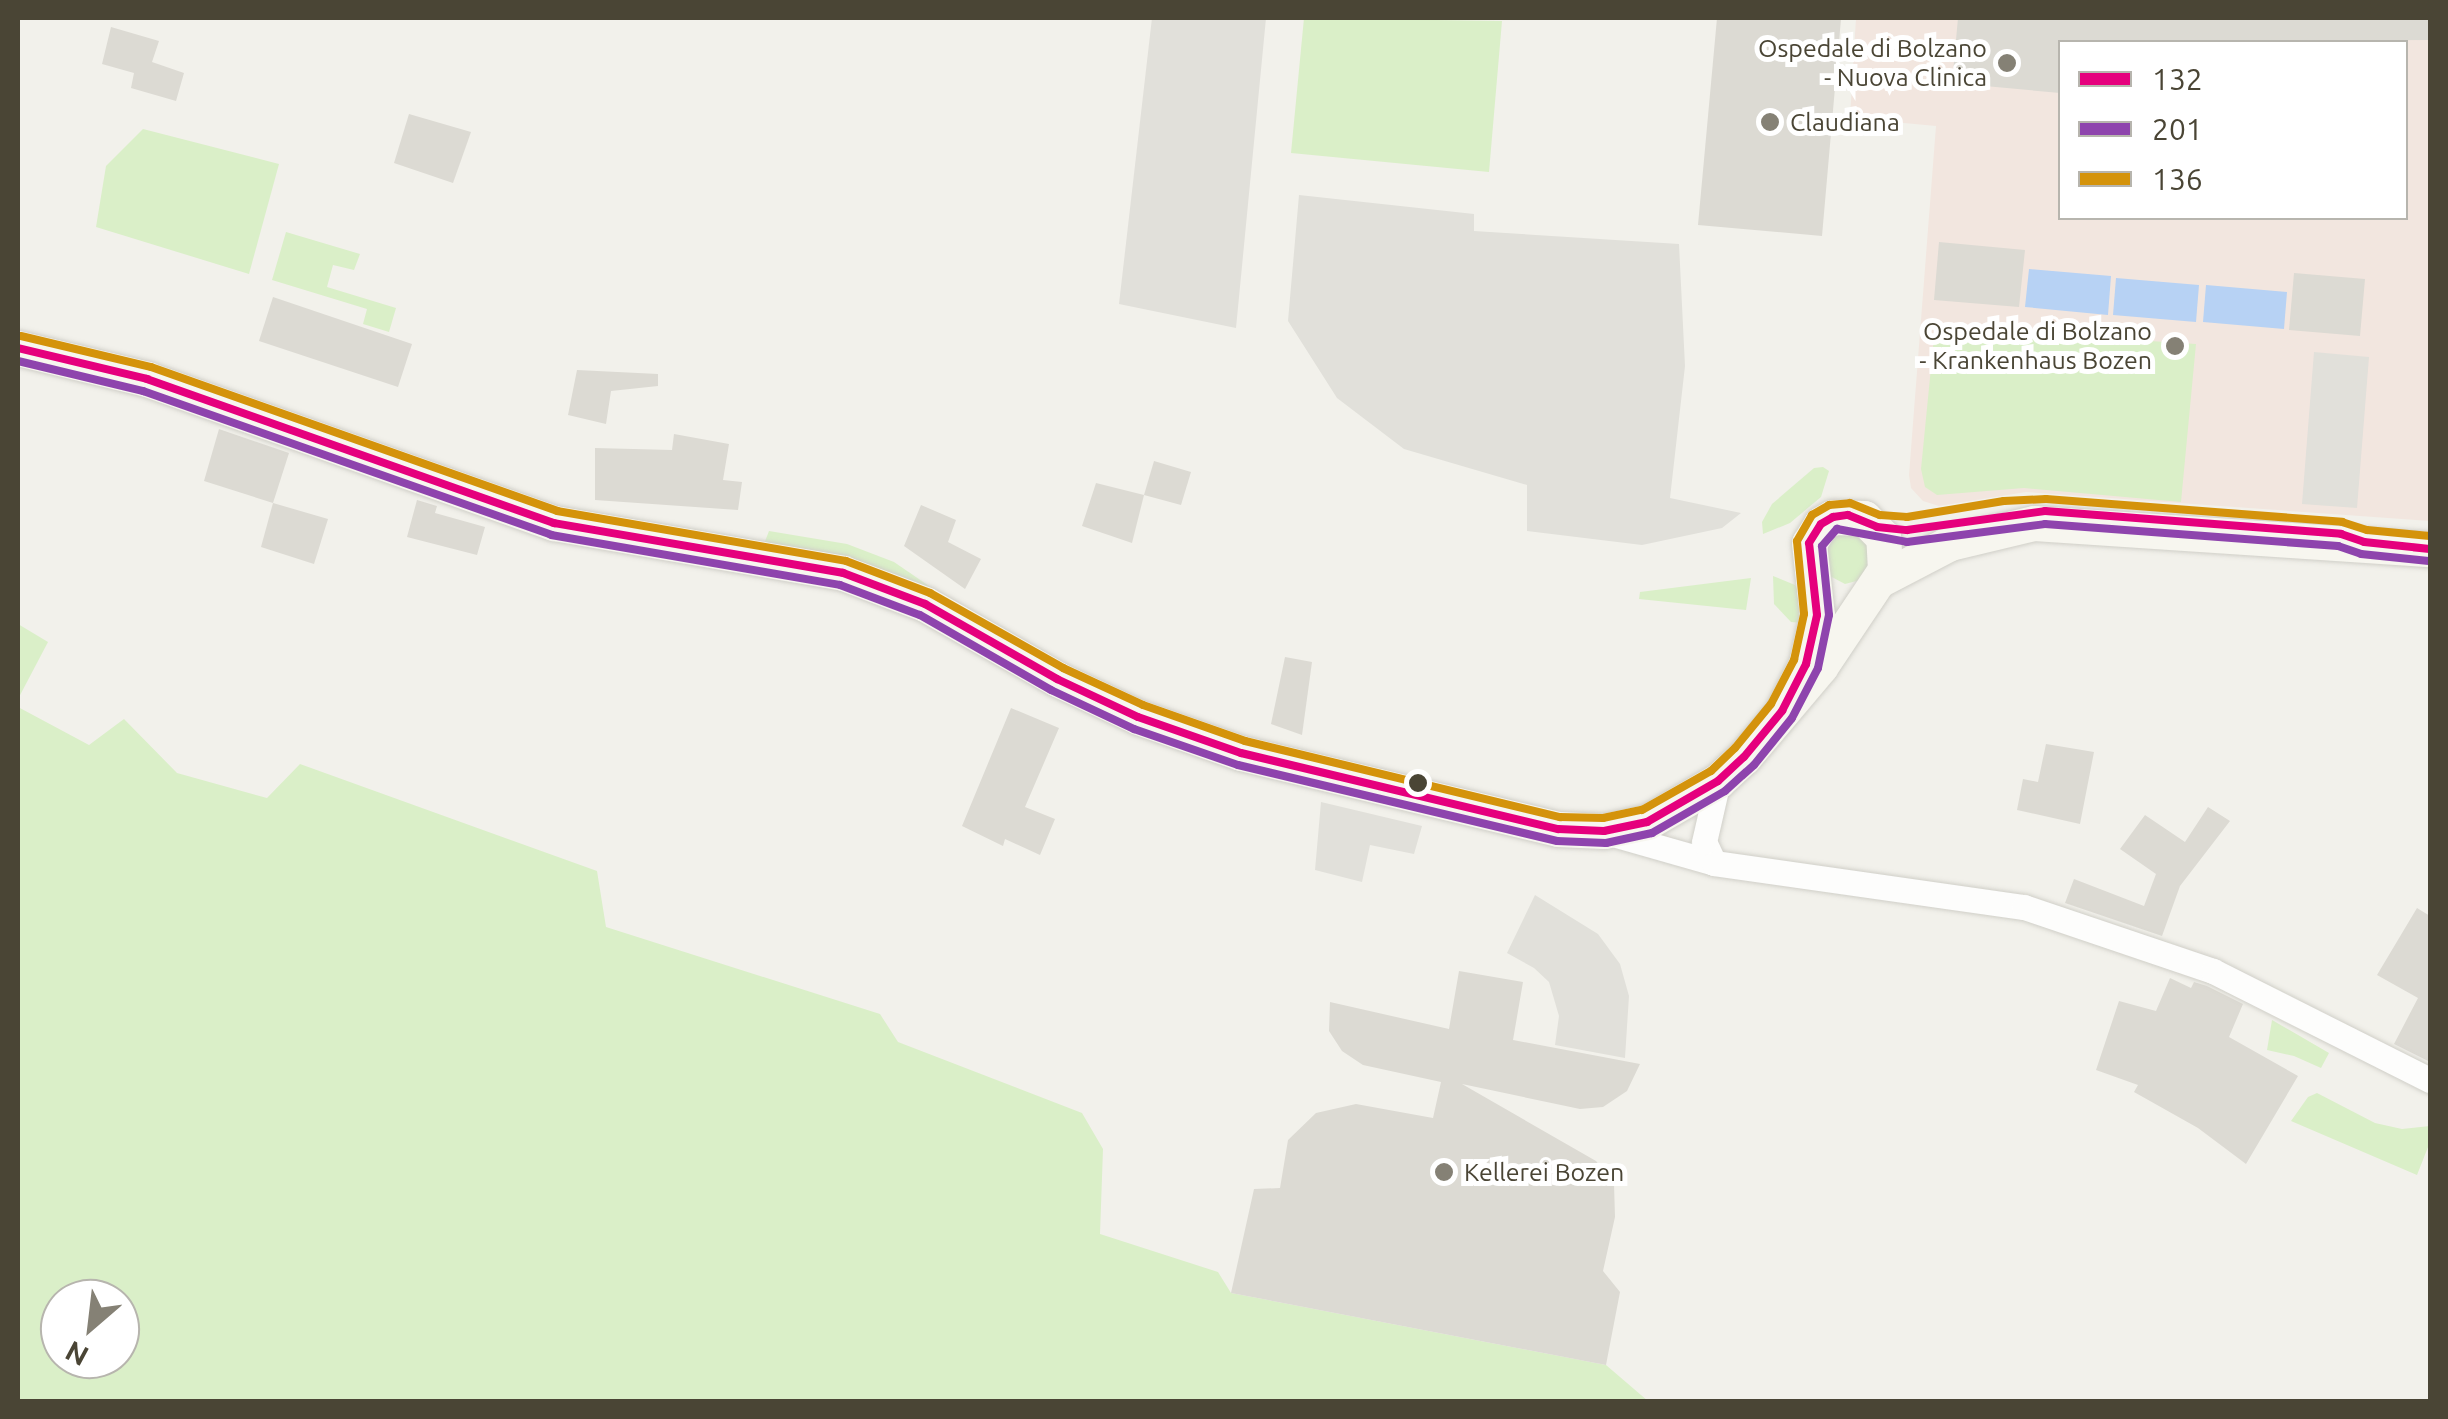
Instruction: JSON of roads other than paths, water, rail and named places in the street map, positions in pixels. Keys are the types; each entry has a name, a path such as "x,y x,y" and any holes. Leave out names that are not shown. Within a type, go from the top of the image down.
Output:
{"main road":[{"path":"18,348 148,380 554,523 842,574 925,604 1057,680 1138,718 1241,753 1558,829 1604,831 1647,822 1718,781 1828,655 1877,582 1887,548 1876,528"},
{"path":"1782,711 1810,648 1818,615 1808,543 1821,524 1848,515 1876,528 1907,530 2006,513 2044,511 2341,534 2364,542"},
{"path":"1812,575 1832,592 1845,596 1950,544 2034,523 2430,549"}],"street":[{"path":"1714,863 1704,842 1718,781"},
{"path":"1604,831 1714,863 2024,907 2213,971 2430,1080"}],"water":[{"path":"2029,269 2111,276 2108,315 2025,307"},
{"path":"2116,278 2199,285 2196,322 2113,315"},
{"path":"2206,285 2287,292 2284,329 2203,322"}],"place":[{"name":"Ospedale di Bolzano - Nuova Clinica","path":"2007,63"},
{"name":"Claudiana","path":"1770,122"},
{"name":"Ospedale di Bolzano - Krankenhaus Bozen","path":"2175,346"},
{"name":"Kellerei Bozen","path":"1444,1172"}]}
